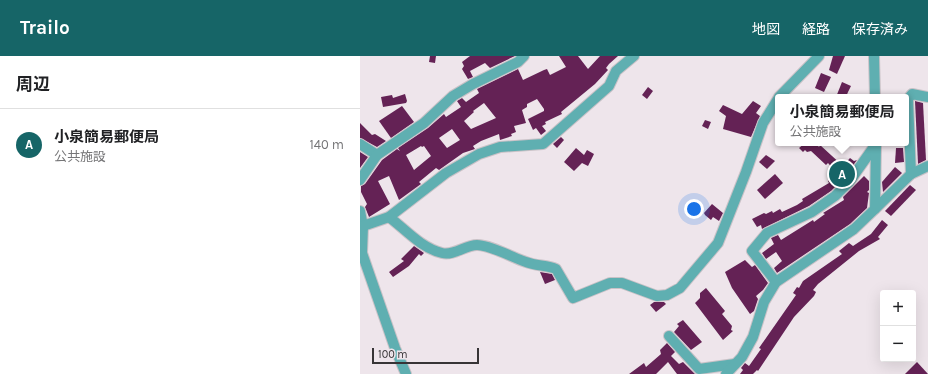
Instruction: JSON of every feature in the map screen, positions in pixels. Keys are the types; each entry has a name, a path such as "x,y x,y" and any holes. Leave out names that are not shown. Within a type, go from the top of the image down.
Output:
{"street":[{"path":"360,180 377,155 424,123 453,96 473,84 518,62 524,56"},
{"path":"363,226 389,217 446,173 479,154 500,147 543,144 609,86 616,71 634,56"},
{"path":"783,94 819,56"},
{"path":"874,56 875,94"},
{"path":"909,98 912,94 928,97"},
{"path":"389,217 432,250 443,253 453,253 469,246 479,245 528,263 556,269 573,298 610,282 622,283 657,296 667,295 680,288 718,243 763,124 775,104"},
{"path":"909,124 911,174"},
{"path":"360,144 377,155"},
{"path":"776,282 752,251 767,233 812,212 835,196 849,182 874,146"},
{"path":"875,209 876,146"},
{"path":"726,374 742,357 753,337 764,302 776,282 854,229 911,174 928,166"},
{"path":"360,212 363,226 361,254 394,348 406,374"},
{"path":"669,336 699,372 735,364"}],"building":[{"path":"430,56 436,56 435,63 429,62"},
{"path":"470,56 515,56 490,68 485,63 470,71 473,77 468,79 462,69 464,66 462,62"},
{"path":"559,56 578,56 588,69 600,56 618,56 609,64 606,68 608,70 595,84 561,112 562,114 545,122 546,124 542,126 546,131 541,135 536,128 533,130 528,119 544,111 537,99 527,104 527,107 522,110 526,123 514,126 516,132 511,134 512,136 500,140 499,134 481,141 473,146 475,149 463,153 439,170 436,168 419,182 421,184 399,200 389,176 378,181 390,204 369,217 365,207 367,204 361,192 361,186 365,184 382,160 397,149 400,151 398,148 428,128 444,114 446,117 461,107 457,101 462,98 466,102 479,93 477,89 518,69 523,80 547,69 550,75 566,67","holes":["484,103 496,118 471,129 464,121 474,112 473,111","452,129 460,140 447,148 439,138","421,146 424,146 431,156 414,170 406,155"]},
{"path":"833,56 845,56 837,74 829,70"},
{"path":"821,73 831,77 824,92 815,88"},
{"path":"842,82 851,86 847,94 837,94"},
{"path":"648,87 653,91 647,99 642,95"},
{"path":"405,94 407,101 406,103 383,107 381,97 392,95 393,98"},
{"path":"753,101 761,106 756,113 760,116 751,137 723,129 726,116 719,111 723,105 742,114"},
{"path":"915,101 923,103 926,160 918,164"},
{"path":"402,106 414,122 391,138 379,121"},
{"path":"705,120 711,122 708,129 702,126"},
{"path":"360,123 372,135 375,134 386,141 377,147 360,138"},
{"path":"561,137 564,140 557,148 553,144"},
{"path":"801,146 821,146 843,166 850,158 854,161 857,160 844,178 831,191 809,206 762,229 761,225 757,227 752,219 764,213 766,214 772,211 773,213 780,209 782,212 797,205 803,201 802,199 829,183 828,181 834,175 833,174 835,171 828,163 826,165 811,151 807,152 805,150 803,152 799,148"},
{"path":"576,148 584,155 587,150 594,154 588,166 582,163 574,171 564,162"},
{"path":"896,148 903,148 904,162 895,163"},
{"path":"360,152 368,157 360,168"},
{"path":"766,155 775,161 767,169 759,162"},
{"path":"895,167 902,173 883,192 882,182"},
{"path":"775,174 783,183 765,199 757,190"},
{"path":"864,176 869,181 867,208 850,224 777,273 774,268 782,261 776,252 766,259 762,253 774,244 771,238 778,235 781,240 813,220 814,222 825,214 823,213 844,200 843,197"},
{"path":"910,185 916,190 891,216 885,211"},
{"path":"712,204 723,213 719,221 713,217 711,220 704,213"},
{"path":"882,220 888,225 878,237 880,239 859,251 818,284 813,290 816,292 814,296 794,317 758,371 757,370 753,374 740,374 743,370 741,368 745,363 749,366 761,349 759,348 796,295 793,293 797,287 799,288 803,281 842,254 839,251 849,243 853,246 871,234"},
{"path":"414,246 424,253 421,256 419,254 409,266 393,277 389,272 404,261 401,259"},
{"path":"745,260 752,267 755,265 768,283 756,296 758,299 754,311 750,314 732,288 725,272"},
{"path":"540,272 552,274 555,280 545,284"},
{"path":"706,288 725,311 722,314 732,326 731,330 733,331 723,340 695,303 700,298 700,293"},
{"path":"654,302 664,302 666,304 656,312 650,305"},
{"path":"683,320 702,342 691,350 674,332 679,326 677,324"},
{"path":"667,343 675,352 671,356 679,364 683,362 695,374 677,374 668,362 656,374 629,374 644,363 646,367 661,354 660,350"},
{"path":"917,362 928,374 905,374"}],"place":[{"name":"小泉簡易郵便局","path":"842,174"}]}
